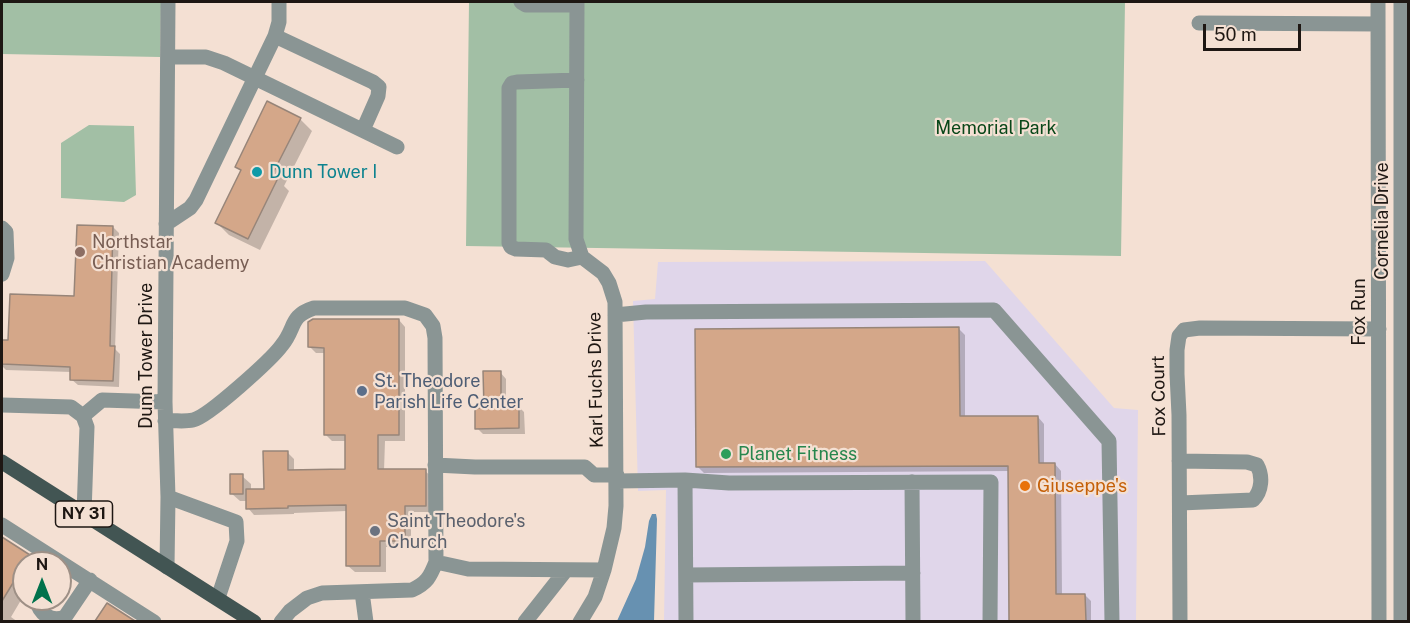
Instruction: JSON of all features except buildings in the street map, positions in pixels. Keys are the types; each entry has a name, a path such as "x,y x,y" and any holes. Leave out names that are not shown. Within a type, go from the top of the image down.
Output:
{"main road":[{"name":"NY 31","path":"2,462 218,598 249,620"}],"street":[{"name":"Dunn Tower Drive","path":"167,567 168,497 165,402 168,2"},
{"path":"166,224 190,208 196,200 275,36 279,22 279,2"},
{"path":"521,2 526,5 576,3 576,80 576,239 582,257 568,260 555,257 546,250 516,249 509,243 509,88 512,83 517,82 576,80"},
{"name":"Fox Run","path":"1378,2 1379,621"},
{"name":"Cornelia Drive","path":"1401,2 1401,621"},
{"path":"1200,23 1378,24"},
{"path":"275,36 373,82 379,87 378,96 363,130"},
{"path":"168,57 206,57 224,63 397,147"},
{"path":"2,228 6,232 7,258 2,274"},
{"name":"Karl Fuchs Drive","path":"580,621 595,597 604,570 614,528 617,478 615,302 603,273 582,257"},
{"path":"165,420 194,420 213,409 274,355 284,343 295,320 303,312 314,308 405,308 425,315 433,326 435,338 436,562 430,576 422,585 412,590 322,593 307,598 290,610 281,621"},
{"path":"615,315 646,312 994,310 1109,441 1112,621"},
{"name":"Fox Court","path":"1180,621 1177,350 1179,336 1184,330 1200,328 1379,329"},
{"path":"83,416 102,400 165,402"},
{"path":"2,405 72,407 83,416 87,427 84,514"},
{"path":"1179,461 1247,462 1257,465 1260,471 1260,489 1253,500 1180,503"},
{"path":"435,465 585,468 594,475 617,478 729,483 991,482 990,621"},
{"path":"686,480 686,621"},
{"path":"912,482 913,621"},
{"path":"168,497 236,522 237,540 218,598"},
{"path":"2,525 38,551"},
{"path":"436,562 468,568 604,570"},
{"path":"525,621 566,570"},
{"path":"72,571 154,621"},
{"path":"686,575 912,573"},
{"path":"72,607 90,580"},
{"path":"362,592 366,621"},
{"path":"40,611 46,618 52,620 60,620 69,611"}],"shaded area":[{"path":"985,261 1114,408 1138,410 1136,621 664,621 666,490 638,491 633,301 655,299 658,262"}],"green space":[{"path":"2,2 161,2 160,57 2,54"},
{"name":"Memorial Park","path":"469,2 1125,2 1121,256 466,246"},
{"path":"89,125 134,126 136,195 124,202 61,198 61,143"}],"water":[{"path":"652,514 656,514 657,519 654,621 617,621 636,579"}],"place":[{"name":"Dunn Tower I","path":"257,172"},
{"name":"Northstar Christian Academy","path":"80,252"},
{"name":"St. Theodore Parish Life Center","path":"362,391"},
{"name":"Planet Fitness","path":"726,454"},
{"name":"Giuseppe's","path":"1025,486"},
{"name":"Saint Theodore's Church","path":"375,531"}]}
